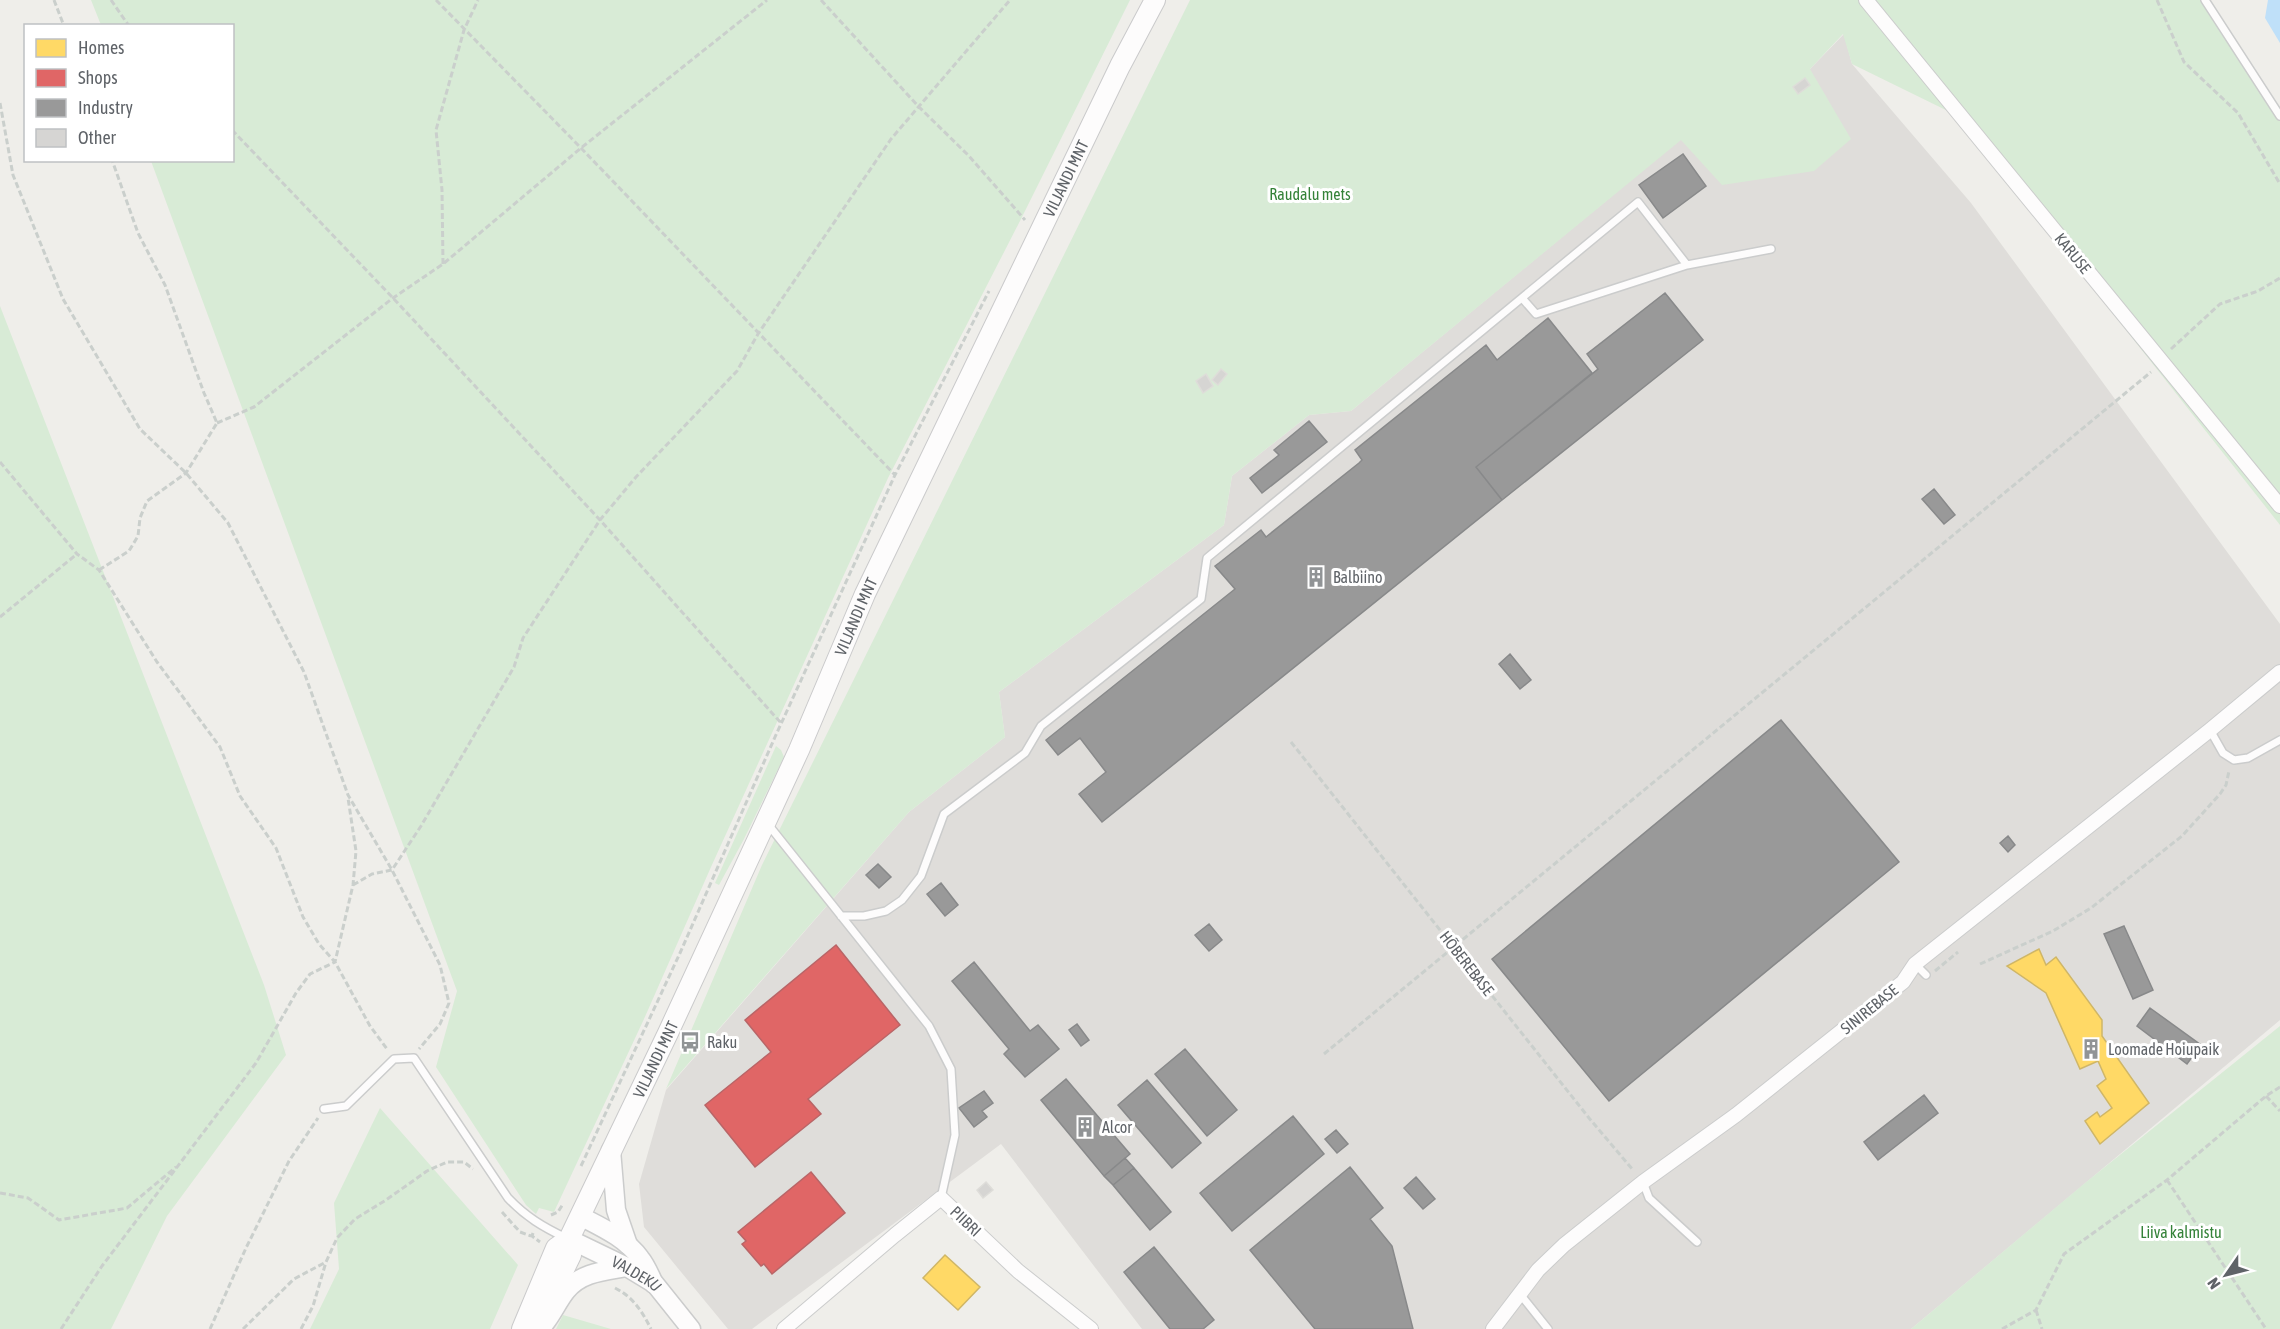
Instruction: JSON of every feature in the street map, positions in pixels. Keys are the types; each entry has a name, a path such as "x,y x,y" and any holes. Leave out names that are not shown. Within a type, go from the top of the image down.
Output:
{"main road":[{"name":"VILJANDI MNT","path":"522,1329 556,1248 569,1239 668,1032 799,750 865,594 1120,66 1155,0"},
{"name":"VILJANDI MNT","path":"537,1329 571,1255 569,1239"}],"street":[{"name":"KARUSE","path":"1866,0 2280,506"},
{"name":"SINIREBASE","path":"1493,1329 1538,1270 1564,1245 1643,1182 1736,1115 1903,982 1915,964 2280,672"},
{"path":"610,1150 616,1210 628,1245"},
{"name":"PIIBRI","path":"784,1329 941,1198 1017,1271 1091,1329"},
{"path":"580,1216 612,1233 628,1245 641,1258 655,1284"},
{"name":"VALDEKU","path":"569,1239 627,1267 655,1284 691,1329"},
{"path":"537,1329 546,1322 567,1289 580,1278 627,1267"}],"lane":[{"path":"2205,0 2280,116"},
{"path":"841,916 864,916 886,912 902,900 921,876 944,814 1025,753 1041,726 1201,598 1207,558 1638,202 1686,265"},
{"path":"1522,298 1536,314 1686,265 1771,249"},
{"path":"2210,730 2223,753 2234,760 2248,758 2280,740"},
{"path":"765,821 929,1026 951,1069 955,1135 941,1198"},
{"path":"1915,964 1926,975"},
{"path":"324,1109 346,1106 394,1059 414,1058 508,1198 523,1214 537,1224 569,1239"},
{"path":"1643,1182 1649,1198 1697,1242"},
{"path":"1519,1293 1548,1329"}],"path":[{"path":"54,0 63,24"},
{"path":"111,0 128,24"},
{"path":"436,0 895,475"},
{"path":"443,264 442,190 436,130 464,30 478,0"},
{"path":"99,570 129,551 138,536 140,518 147,501 186,473 217,423 254,407 393,298 443,264 581,148 767,0"},
{"path":"821,0 918,106 969,156 1025,220"},
{"path":"353,885 372,874 392,870 421,826 514,667 523,639 600,520 636,477 737,371 758,334 891,139 1010,0"},
{"path":"2157,0 2184,62 2238,113 2280,184"},
{"path":"0,104 13,175 63,299 140,429 186,473 228,524 304,672 348,795 392,870 440,965 449,1003 440,1024 422,1043 414,1058"},
{"path":"234,132 600,520 781,723"},
{"path":"113,162 138,232 165,285 217,423"},
{"path":"2171,350 2220,304 2258,291 2280,278"},
{"path":"1323,1054 2145,379 2161,361"},
{"path":"0,462 76,554 99,570 157,662 220,747 240,796 276,848 303,917 319,944 335,962 370,1026 394,1059"},
{"path":"0,617 76,554"},
{"name":"HÕBEREBASE","path":"1291,742 1589,1118 1643,1182"},
{"path":"1980,964 2053,931 2091,908 2182,836 2226,785 2229,769 2228,757"},
{"path":"335,962 353,885 356,851 348,795"},
{"path":"61,1329 102,1266 256,1063 296,993 310,974 335,962"},
{"path":"2002,1329 2036,1310 2064,1254 2167,1180 2266,1096 2280,1087"},
{"path":"2266,1096 2280,1111"},
{"path":"210,1329 246,1248 289,1161 324,1109"},
{"path":"0,1193 28,1198 59,1220 127,1208 182,1162"},
{"path":"301,1329 313,1306 326,1262 337,1238 355,1218 386,1200 427,1171 447,1162 464,1162 476,1172"},
{"path":"2167,1180 2266,1329"},
{"path":"498,1206 520,1232 532,1236"},
{"path":"243,1329 252,1323 294,1279 326,1262"},
{"path":"608,1285 625,1293 634,1302 651,1329"},
{"path":"2036,1310 2042,1329"}],"shaded area":[{"path":"1844,34 1852,64 1971,203 2280,624 2280,1020 1911,1329 1142,1329 1001,1144 752,1329 728,1329 644,1227 639,1184 666,1090 909,812 1005,737 999,692 1224,525 1232,476 1309,415 1351,411 1681,139 1810,69"}],"green space":[{"path":"91,0 1130,0 888,478 644,1019 554,1212 539,1208 536,1214 526,1205 436,1067 457,991 151,162 234,162 234,24 101,24"},
{"name":"Raudalu mets","path":"1190,0 2205,0 2280,116 2280,525 1956,115 1852,64 1843,34 1810,69 1851,139 1814,171 1722,185 1681,140 1351,411 1309,415 1232,476 1224,525 999,692 1005,737 909,812 666,1089 762,865"},
{"path":"0,306 264,985 286,1055 167,1216 111,1329 0,1329"},
{"path":"776,746 784,757 719,885 715,883"},
{"name":"Liiva kalmistu","path":"2280,1026 2280,1329 1911,1329 2085,1183"},
{"path":"380,1108 518,1265 490,1329 310,1329 339,1269 334,1203"},
{"path":"563,1315 611,1329 556,1329"}],"water":[{"path":"2268,0 2280,0 2280,43 2265,18"}],"building: Homes":[{"name":"Loomade Hoiupaik","path":"2039,949 2046,965 2056,957 2102,1020 2102,1036 2149,1103 2100,1144 2085,1121 2097,1112 2100,1117 2112,1108 2097,1086 2106,1079 2098,1061 2080,1069 2046,993 2007,966"},
{"path":"945,1255 980,1287 958,1310 923,1278"}],"building: Shops":[{"path":"836,945 900,1025 808,1099 821,1114 755,1167 705,1105 771,1052 745,1020"},
{"path":"811,1172 845,1213 772,1274 764,1264 761,1266 742,1244 746,1241 738,1232"}],"building: Industry":[{"path":"1683,154 1706,186 1663,218 1639,185"},
{"path":"1665,293 1703,340 1502,500 1476,467 1598,369 1587,354"},
{"name":"Balbiino","path":"1548,318 1592,373 1476,467 1502,500 1102,822 1079,794 1106,772 1080,738 1058,755 1046,740 1235,589 1215,566 1261,530 1266,537 1359,463 1362,460 1355,450 1486,345 1497,360"},
{"path":"1309,421 1327,442 1262,493 1250,478 1279,455 1274,450"},
{"path":"1934,489 1955,515 1944,524 1922,499"},
{"path":"1510,654 1531,680 1520,689 1499,664"},
{"path":"1781,720 1899,862 1609,1101 1492,959"},
{"path":"2008,836 2015,845 2008,852 2000,843"},
{"path":"878,864 891,877 879,888 866,875"},
{"path":"941,883 958,905 945,916 927,894"},
{"path":"1209,924 1222,940 1209,951 1195,935"},
{"path":"2124,926 2153,990 2133,999 2104,934"},
{"path":"974,962 1030,1031 1038,1025 1059,1049 1025,1077 1004,1054 1009,1049 952,981"},
{"path":"2150,1008 2201,1045 2187,1064 2137,1026"},
{"path":"1077,1024 1089,1040 1081,1046 1069,1030"},
{"path":"1185,1049 1237,1110 1207,1136 1155,1074"},
{"name":"Alcor","path":"1066,1079 1130,1154 1104,1176 1041,1100"},
{"name":"Alcor","path":"1147,1080 1201,1143 1172,1168 1118,1105"},
{"path":"984,1091 993,1103 982,1111 987,1117 974,1127 959,1108"},
{"path":"1924,1095 1938,1113 1878,1160 1864,1142"},
{"path":"1293,1116 1324,1154 1232,1231 1200,1193"},
{"path":"1336,1130 1348,1144 1337,1153 1325,1139"},
{"name":"Alcor","path":"1125,1158 1134,1168 1113,1185 1104,1176"},
{"path":"1350,1167 1383,1208 1370,1219 1392,1246 1413,1329 1315,1329 1250,1250"},
{"name":"Alcor","path":"1134,1168 1171,1212 1150,1230 1113,1185"},
{"path":"1416,1177 1435,1199 1423,1209 1404,1188"},
{"path":"1154,1247 1214,1320 1203,1329 1170,1329 1124,1272"}],"building: Other":[{"path":"1805,78 1810,85 1798,94 1793,87"},
{"path":"1221,369 1227,374 1218,385 1212,380"},
{"path":"1206,374 1213,386 1203,393 1196,381"},
{"path":"986,1182 993,1190 983,1198 977,1190"}],"place":[{"name":"Balbiino","path":"1316,577"},
{"name":"Raku","path":"690,1042"},
{"name":"Loomade Hoiupaik","path":"2091,1049"},
{"name":"Alcor","path":"1085,1127"}]}
